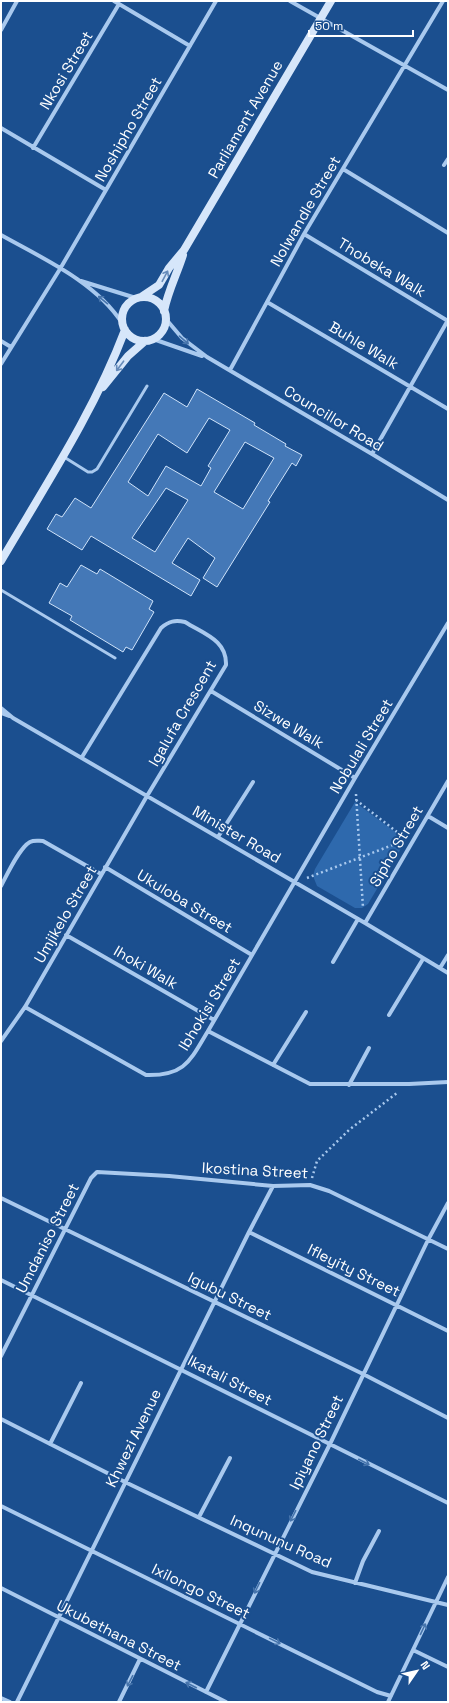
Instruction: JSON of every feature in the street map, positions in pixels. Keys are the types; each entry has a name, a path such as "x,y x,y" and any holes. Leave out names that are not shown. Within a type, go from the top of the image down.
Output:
{"street":[{"path":"1,30 17,1"},
{"path":"114,1 190,46"},
{"name":"Noshipho Street","path":"1,364 60,269 216,1"},
{"path":"290,1 448,90"},
{"name":"Parliament Avenue","path":"138,298 159,285 169,268 184,250 331,1"},
{"path":"443,2 448,6"},
{"name":"Nolwandle Street","path":"230,370 304,234 443,2"},
{"name":"Nkosi Street","path":"33,148 119,4"},
{"path":"1,128 106,190"},
{"path":"444,166 448,159"},
{"path":"343,169 448,233"},
{"name":"Thobeka Walk","path":"304,234 448,320"},
{"path":"1,235 79,281 105,301 114,310 123,326 133,338 149,340"},
{"name":"Parliament Avenue","path":"165,315 172,281 177,274 184,250"},
{"path":"79,281 138,298 155,300 160,305 165,315 162,331 128,356 97,394"},
{"path":"1,561 63,456 97,394 123,326 122,317 126,305 138,298"},
{"name":"Buhle Walk","path":"267,302 448,409"},
{"name":"Councillor Road","path":"165,315 182,338 206,357 448,500"},
{"path":"372,454 448,320"},
{"name":"Councillor Road","path":"149,340 206,357"},
{"path":"1,341 11,347"},
{"name":"Igalufa Crescent","path":"82,757 161,628 166,624 178,621 185,622 220,643 226,654 226,666 147,796"},
{"name":"Nobulali Street","path":"295,882 355,778 448,623"},
{"name":"Sizwe Walk","path":"211,690 355,778"},
{"name":"Minister Road","path":"1,708 13,718"},
{"name":"Minister Road","path":"1,713 13,718 82,757 448,973"},
{"name":"Sipho Street","path":"365,923 448,781"},
{"path":"218,837 253,782"},
{"name":"Umjikelo Street","path":"1,1041 25,1007 147,796"},
{"path":"428,816 448,828"},
{"path":"1,886 23,849 29,842 35,840 43,841 102,874"},
{"name":"Ukuloba Street","path":"105,867 252,955"},
{"name":"Ibhokisi Street","path":"25,1007 146,1075 161,1076 179,1070 190,1059 208,1031 295,882"},
{"path":"334,962 358,919"},
{"name":"Ihoki Walk","path":"66,936 214,1020"},
{"path":"440,968 448,955"},
{"path":"389,1015 423,959"},
{"path":"273,1065 306,1012"},
{"path":"208,1031 310,1084 349,1085 448,1082"},
{"path":"349,1085 369,1048"},
{"name":"Ikostina Street","path":"94,1174 104,1172 273,1186 310,1185 329,1191 448,1250"},
{"name":"Umdaniso Street","path":"1,1356 65,1228 94,1174"},
{"name":"Khwezi Avenue","path":"17,1702 214,1301 273,1186"},
{"name":"Igubu Street","path":"1,1198 363,1374 448,1418"},
{"name":"Ipiyano Street","path":"206,1692 330,1444 428,1240 448,1203"},
{"name":"Ifleyity Street","path":"249,1232 448,1331"},
{"name":"Ikatali Street","path":"1,1280 448,1503"},
{"path":"50,1444 81,1383"},
{"name":"Inqununu Road","path":"1,1419 125,1482 316,1573 448,1605"},
{"path":"199,1517 230,1458"},
{"name":"Ixilongo Street","path":"1,1506 377,1692 391,1696"},
{"path":"355,1583 363,1561 379,1531"},
{"path":"388,1702 448,1577"},
{"name":"Ukubethana Street","path":"1,1588 226,1702"},
{"path":"413,1650 448,1667"},
{"path":"119,1702 140,1659"},
{"path":"1,1698 10,1702"}],"lane":[{"path":"63,456 88,472 92,472 97,469 147,386"},
{"path":"1,590 115,658"}],"path":[{"path":"355,778 361,900 365,923"},
{"path":"356,800 406,839"},
{"path":"295,882 416,835"},
{"path":"310,1185 318,1161 349,1130 409,1084"}],"shaded area":[{"path":"355,802 406,840 368,904 362,908 355,908 317,886 313,876 315,869"}],"building":[{"path":"197,389 255,423 254,425 286,444 285,446 302,455 296,466 292,463 268,501 270,502 217,587 203,578 215,558 188,538 172,563 200,580 191,596 91,536 82,550 47,529 56,514 62,517 75,498 91,508 164,393 187,407","holes":["209,418 230,430 208,466 211,468 201,486 166,466 148,496 128,482 158,434 187,453","245,442 274,458 243,509 214,492","166,488 188,500 155,552 132,538"]},
{"path":"81,565 97,574 100,569 153,601 149,609 154,612 132,650 126,647 123,652 70,620 72,616 49,603 60,583 67,587"}]}
